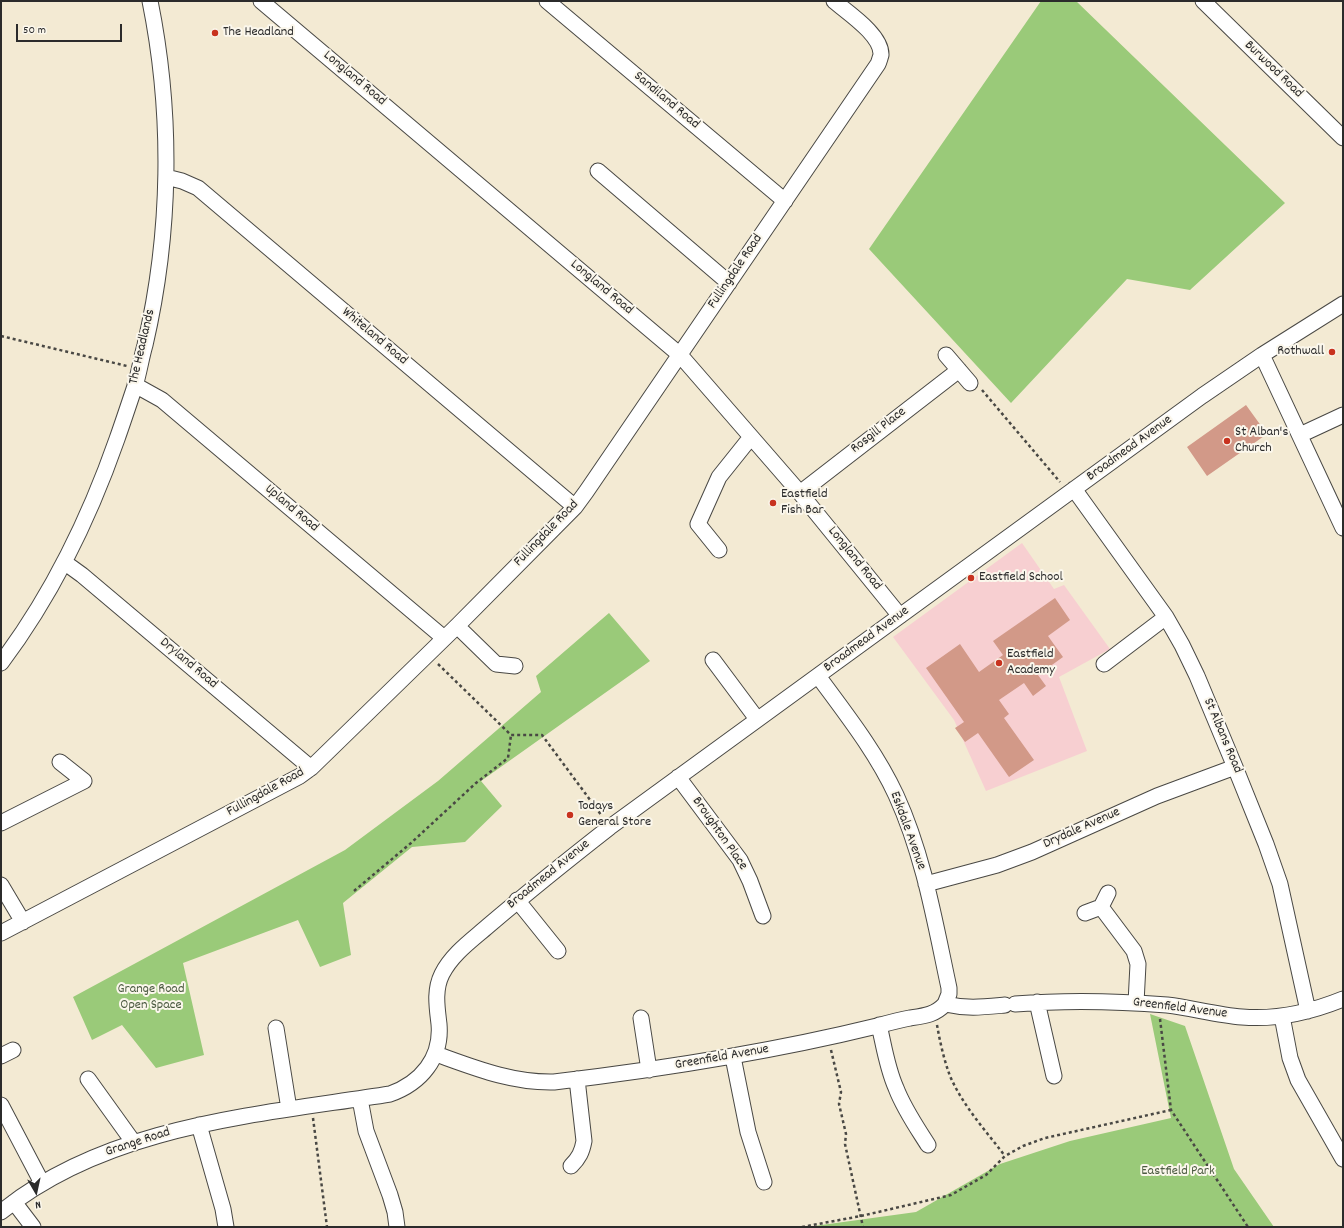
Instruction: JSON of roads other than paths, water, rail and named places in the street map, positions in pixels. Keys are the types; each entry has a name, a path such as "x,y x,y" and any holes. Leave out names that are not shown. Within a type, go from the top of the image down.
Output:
{"street":[{"name":"The Headlands","path":"1,663 46,596 88,515 104,476 135,385 152,316 159,272 164,222 166,177 161,62 150,1"},
{"name":"Longland Road","path":"262,1 680,355 800,493 900,616"},
{"name":"Sandiland Road","path":"547,1 785,201"},
{"name":"Fullingdale Road","path":"1,933 300,776 311,768 457,626 575,507 874,72 878,64 880,48 874,36 834,1"},
{"name":"Burwood Road","path":"1203,1 1343,138"},
{"path":"598,171 729,283"},
{"name":"Whiteland Road","path":"166,177 182,181 198,188 575,507"},
{"name":"Broadmead Avenue","path":"438,1013 437,992 441,975 460,950 518,900 610,827 1202,396 1262,354 1343,304"},
{"path":"1262,354 1343,528"},
{"path":"946,355 970,383"},
{"name":"Rosgill Place","path":"800,493 959,370"},
{"name":"Upland Road","path":"135,385 162,400 444,638"},
{"path":"1300,435 1343,416"},
{"path":"719,550 698,524 719,478 751,437"},
{"name":"St Albans Road","path":"1072,491 1166,617 1197,676 1235,766 1280,884 1308,1011"},
{"name":"Dryland Road","path":"64,562 94,585 311,768"},
{"path":"1104,664 1166,617"},
{"path":"457,626 496,664 515,666"},
{"path":"714,660 757,720"},
{"name":"Eskdale Avenue","path":"818,676 884,772 896,795 908,825 926,884 949,988 949,994 940,1009"},
{"path":"1,823 84,781 60,762"},
{"name":"Drydale Avenue","path":"926,884 997,865 1032,852 1157,796 1235,766"},
{"name":"Broughton Place","path":"678,777 740,860 750,881 763,916"},
{"path":"1,885 23,922"},
{"path":"1085,913 1101,907 1108,893"},
{"path":"518,900 558,951"},
{"path":"1101,907 1134,951 1138,964 1136,1003"},
{"name":"Greenfield Avenue","path":"436,1054 490,1074 513,1080 539,1082 577,1080 733,1057 828,1038 940,1009 976,1008 1037,1002 1074,1001 1158,1005 1243,1017 1282,1016 1308,1011 1343,999"},
{"path":"1037,1002 1054,1076"},
{"name":"Grange Road","path":"1,1212 42,1183 81,1164 134,1143 199,1125 238,1117 360,1099 390,1094 402,1090 422,1075 436,1054 440,1036 438,1013"},
{"path":"1282,1016 1290,1058 1298,1080 1343,1159"},
{"path":"641,1018 649,1070"},
{"path":"879,1025 888,1066 895,1086 910,1117 928,1145"},
{"path":"276,1028 289,1109"},
{"path":"733,1057 748,1132 764,1182"},
{"path":"88,1079 134,1143"},
{"path":"571,1166 582,1151 584,1141 577,1080"},
{"path":"360,1099 366,1131 383,1173 395,1212 397,1227"},
{"path":"1,1104 42,1183"},
{"path":"199,1125 223,1209 226,1227"},
{"path":"14,1202 33,1227"}],"place":[{"name":"The Headland","path":"215,33"},
{"name":"Rothwall","path":"1332,352"},
{"name":"St Alban's Church","path":"1227,441"},
{"name":"Eastfield Fish Bar","path":"773,503"},
{"name":"Eastfield School","path":"971,578"},
{"name":"Eastfield Academy","path":"999,663"},
{"name":"Todays General Store","path":"570,815"}],"park label":[{"name":"Grange Road Open Space","path":"151,998"},
{"name":"Eastfield Park","path":"1178,1172"}]}
